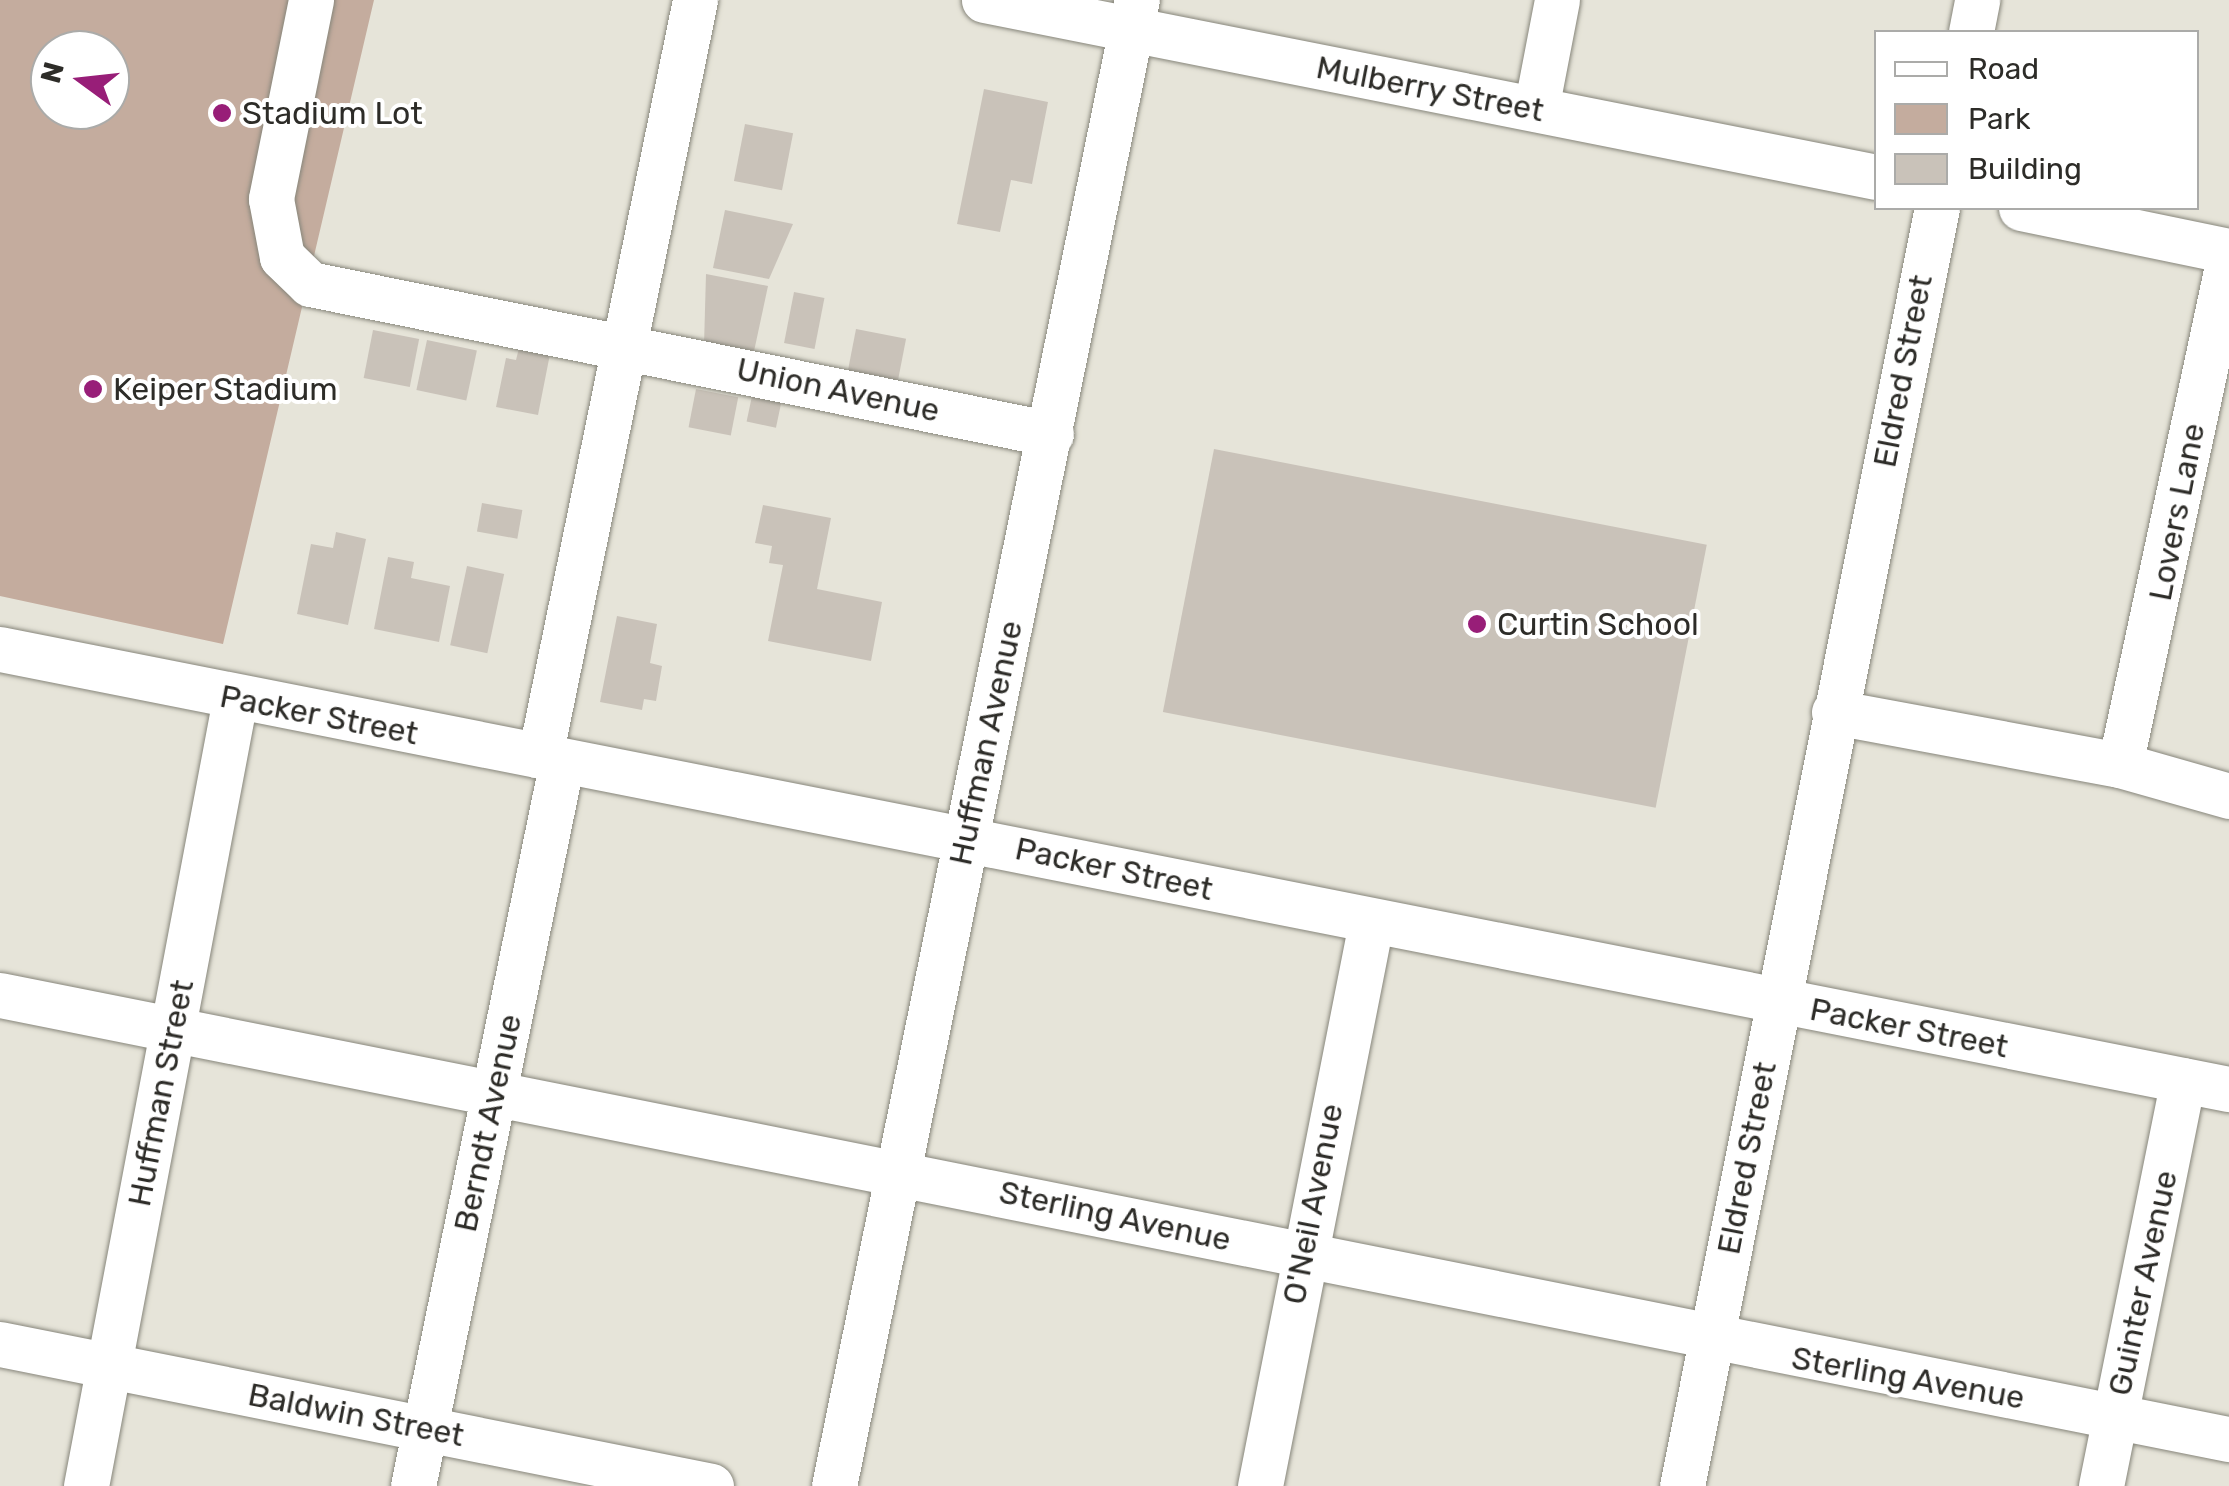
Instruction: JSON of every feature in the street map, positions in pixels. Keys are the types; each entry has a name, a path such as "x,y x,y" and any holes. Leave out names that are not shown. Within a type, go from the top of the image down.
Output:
{"street":[{"name":"Union Avenue","path":"311,0 271,230 295,274 326,290 1051,434"},
{"path":"551,758 625,349 695,0"},
{"name":"Mulberry Street","path":"984,0 1134,15 1536,109 1874,177"},
{"path":"1536,109 1558,0"},
{"path":"1971,30 1977,0"},
{"name":"Huffman Avenue","path":"834,1486 1134,15"},
{"name":"Eldred Street","path":"1682,1486 1937,210"},
{"path":"2030,210 2229,254"},
{"name":"Lovers Lane","path":"2120,765 2229,254"},
{"name":"Packer Street","path":"0,649 235,700 965,838 1778,1004 2229,1088"},
{"name":"Huffman Street","path":"86,1486 235,700"},
{"path":"1834,712 2120,765 2229,796"},
{"name":"Berndt Avenue","path":"413,1486 494,1091 551,758"},
{"name":"O'Neil Avenue","path":"1260,1486 1301,1254 1371,922"},
{"name":"Sterling Avenue","path":"0,994 900,1170 1710,1341 2229,1439"},
{"name":"Guinter Avenue","path":"2101,1486 2183,1080"},
{"name":"Baldwin Street","path":"0,1344 712,1486"}],"green space":[{"path":"0,0 374,0 223,644 0,596"}],"building":[{"path":"984,89 1048,102 1032,184 1011,180 1000,232 957,224"},
{"path":"745,124 793,133 782,190 734,181"},
{"path":"725,210 793,224 769,279 713,268"},
{"path":"706,274 768,286 753,356 704,345"},
{"path":"794,292 824,298 815,349 784,343"},
{"path":"856,329 906,339 896,392 846,382"},
{"path":"373,330 419,339 410,387 364,378"},
{"path":"427,340 477,351 466,400 416,390"},
{"path":"519,348 550,354 538,415 496,407 506,358 516,360"},
{"path":"696,389 738,397 731,435 689,427"},
{"path":"752,396 781,402 776,428 747,421"},
{"path":"1214,449 1707,545 1656,808 1163,712"},
{"path":"482,503 522,510 517,539 477,532"},
{"path":"763,505 831,518 817,589 882,602 871,661 768,641 783,565 769,563 772,546 755,543"},
{"path":"336,532 366,539 348,625 297,614 311,544 333,548"},
{"path":"388,557 414,562 411,578 450,586 439,642 374,629"},
{"path":"467,566 504,574 487,653 450,645"},
{"path":"617,616 657,624 650,663 662,666 656,701 644,699 642,710 600,702"}],"place":[{"name":"Stadium Lot","path":"222,113"},
{"name":"Keiper Stadium","path":"93,389"},
{"name":"Curtin School","path":"1477,624"}]}
